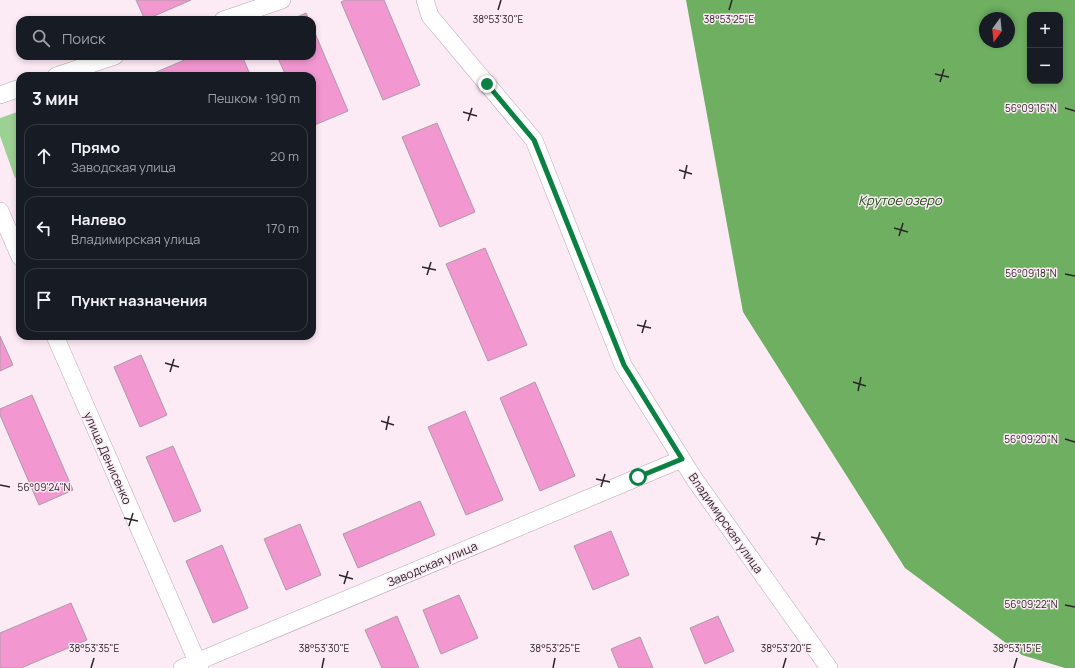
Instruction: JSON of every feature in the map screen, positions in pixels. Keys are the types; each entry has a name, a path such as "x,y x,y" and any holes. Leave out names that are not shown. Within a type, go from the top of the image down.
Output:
{"street":[{"path":"235,16 282,0"},
{"name":"Владимирская улица","path":"426,0 430,16 534,140 624,365 695,480 829,668"},
{"path":"68,72 103,60"},
{"path":"0,95 16,89"},
{"path":"0,211 16,248"},
{"name":"улица Денисенко","path":"57,340 193,666"},
{"name":"Заводская улица","path":"193,666 682,459"}],"shaded area":[{"path":"16,112 16,178 0,136 0,118"}],"water":[{"name":"Крутое озеро","path":"686,0 1075,0 1075,668 1065,668 1022,655 905,568 743,312"}],"building":[{"path":"136,0 191,0 154,16 143,16"},
{"path":"345,0 384,0 420,85 383,100 341,2"},
{"path":"306,13 307,16 299,16"},
{"path":"316,35 348,111 316,124 316,72 284,72 279,60 316,60"},
{"path":"185,60 244,60 249,72 156,72"},
{"path":"437,123 475,212 440,227 402,137"},
{"path":"485,248 527,345 488,361 446,264"},
{"path":"0,336 13,365 0,371"},
{"path":"141,355 167,415 140,427 114,367"},
{"path":"535,382 575,476 540,491 500,398"},
{"path":"32,395 73,490 39,505 0,415 0,409"},
{"path":"465,411 503,500 466,515 428,427"},
{"path":"173,446 201,511 174,522 146,457"},
{"path":"420,501 435,535 358,568 343,534"},
{"path":"300,524 321,575 286,590 264,539"},
{"path":"611,531 629,575 593,590 574,546"},
{"path":"222,545 248,608 213,623 186,561"},
{"path":"459,595 478,638 441,654 423,610"},
{"path":"71,603 87,640 21,668 0,668 0,633"},
{"path":"397,616 419,668 382,668 365,630"},
{"path":"718,616 734,651 705,664 690,628"},
{"path":"640,637 653,668 619,668 611,649"}],"route":[{"path":"487,84 534,140 624,365 682,459 638,477"}]}
